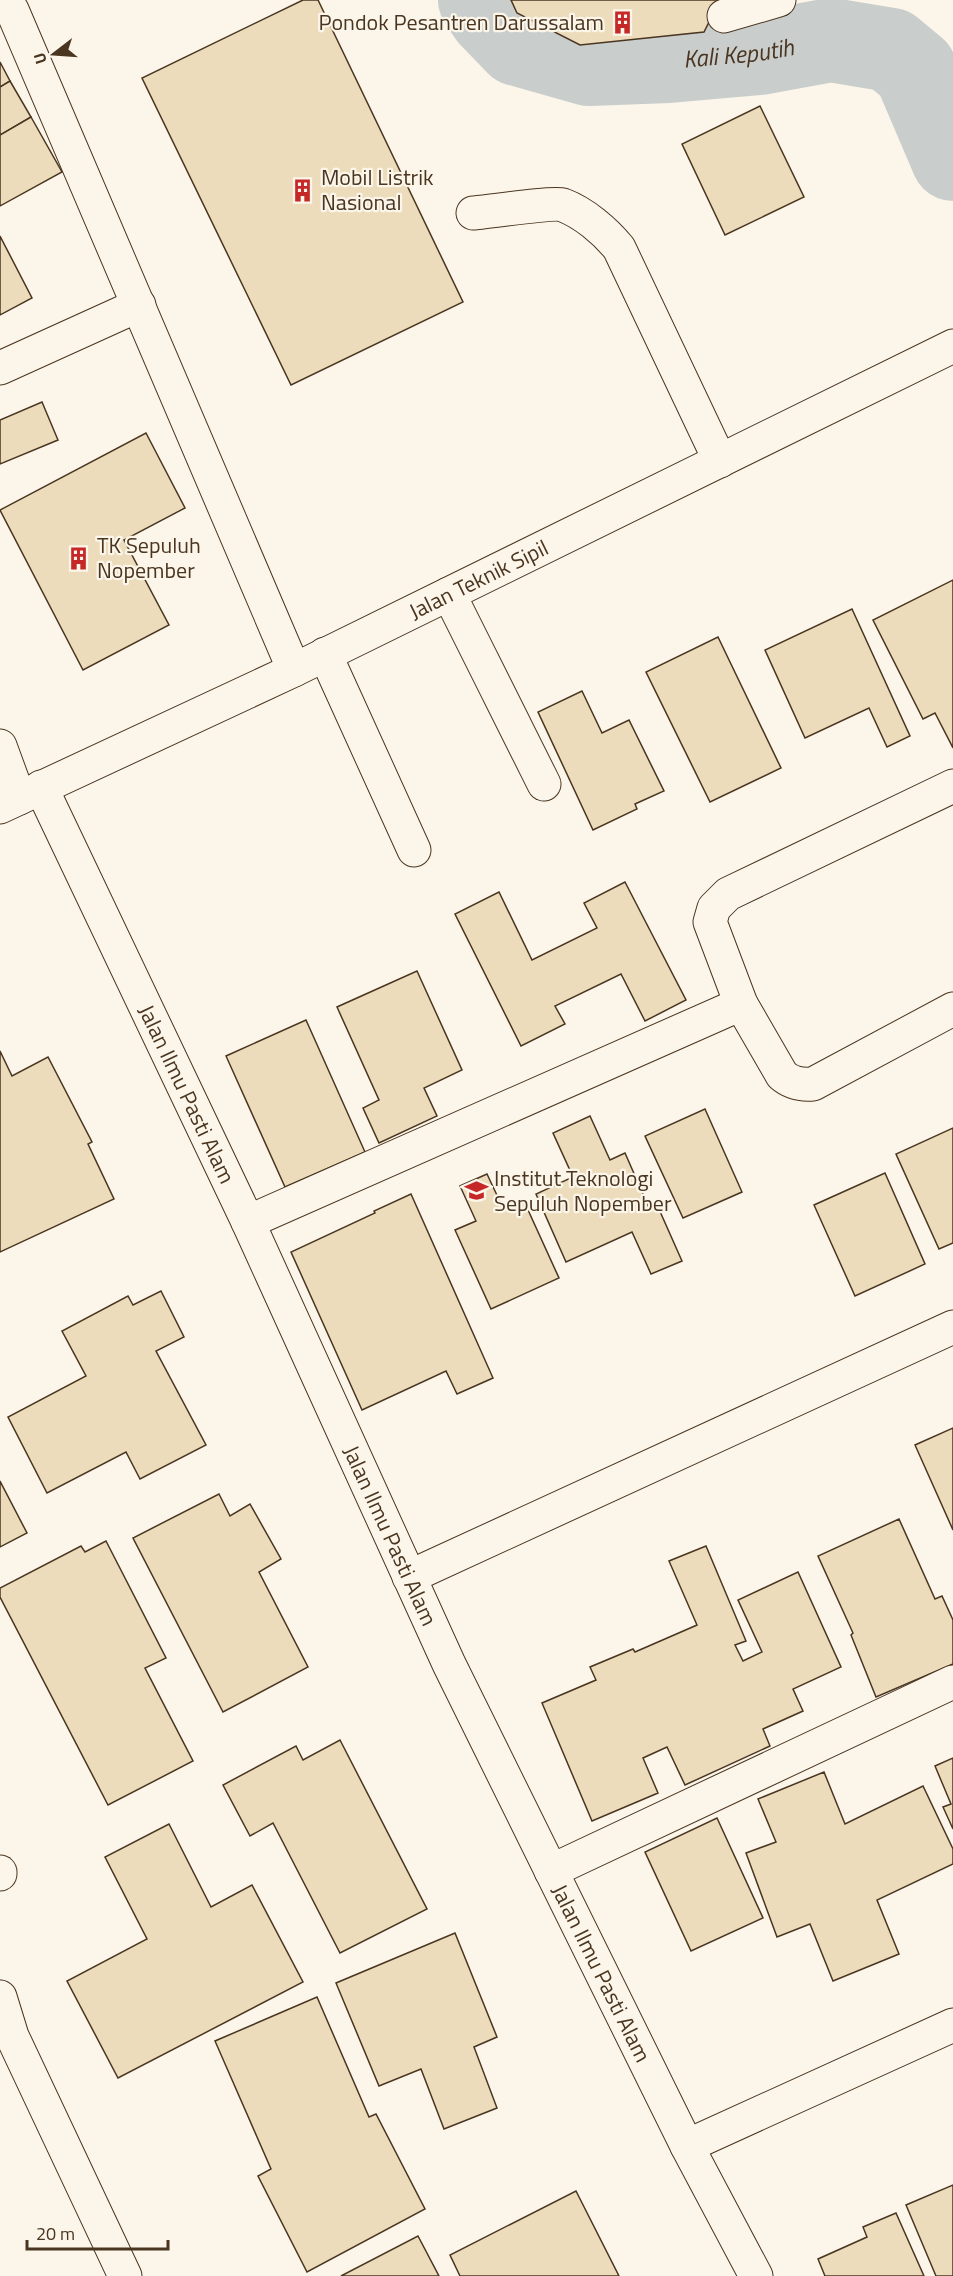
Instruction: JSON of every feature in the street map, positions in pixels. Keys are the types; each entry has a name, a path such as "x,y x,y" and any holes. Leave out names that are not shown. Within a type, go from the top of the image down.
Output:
{"lane":[{"path":"724,16 779,0"},
{"path":"14,8 294,670"},
{"path":"473,213 561,204 595,224 610,237 619,248 720,461"},
{"path":"0,368 139,305"},
{"name":"Jalan Teknik Sipil","path":"20,798 294,670 953,346"},
{"path":"449,594 544,784"},
{"path":"325,654 414,850"},
{"name":"Jalan Ilmu Pasti Alam","path":"0,746 20,798 248,1222 409,1577 551,1872 687,2146 756,2276"},
{"path":"953,786 728,894 714,908 710,922 741,1004 782,1075 788,1081 803,1085 813,1084 953,1009"},
{"path":"248,1222 741,1004"},
{"path":"409,1577 953,1327"},
{"path":"551,1872 953,1683"},
{"path":"0,1997 12,2036 124,2276"},
{"path":"687,2146 953,2025"}],"building":[{"name":"Mobil Listrik Nasional","path":"303,0 318,0 463,302 291,385 142,78"},
{"name":"Pondok Pesantren Darussalam","path":"511,0 720,0 704,32 580,45 517,13"},
{"path":"0,62 10,81 0,87"},
{"path":"10,81 31,117 0,135 0,87"},
{"path":"760,106 804,197 725,235 682,144"},
{"path":"31,117 62,172 0,206 0,135"},
{"path":"0,236 32,298 0,315"},
{"path":"42,402 58,440 0,464 0,420"},
{"name":"TK Sepuluh Nopember","path":"146,433 185,508 124,540 169,625 83,670 0,510"},
{"path":"953,580 953,748 935,713 923,719 873,620"},
{"path":"852,609 910,736 887,747 869,708 805,738 765,650"},
{"path":"718,637 781,768 710,802 646,672"},
{"path":"582,691 602,733 629,720 664,791 635,804 637,809 593,830 538,712"},
{"path":"625,882 686,1000 645,1021 621,974 555,1006 565,1024 521,1046 455,914 499,892 532,960 597,928 584,903"},
{"path":"417,971 462,1070 424,1088 437,1116 379,1143 363,1108 379,1100 337,1007"},
{"path":"306,1020 365,1152 285,1187 226,1056"},
{"path":"0,1051 12,1076 48,1057 92,1142 88,1144 114,1199 0,1252"},
{"path":"705,1109 742,1192 683,1218 645,1136"},
{"path":"590,1116 610,1160 625,1153 650,1210 658,1207 682,1261 651,1274 632,1232 566,1262 536,1194 573,1177 553,1133"},
{"path":"953,1128 953,1243 939,1249 896,1154"},
{"path":"885,1173 925,1264 855,1296 814,1205"},
{"path":"487,1174 503,1208 523,1199 559,1278 491,1309 455,1230 476,1221 460,1186"},
{"path":"411,1194 493,1378 457,1394 446,1371 362,1410 291,1252"},
{"path":"161,1291 184,1337 156,1351 206,1445 140,1479 126,1452 47,1493 8,1417 86,1376 62,1331 128,1296 133,1305"},
{"path":"953,1428 953,1530 915,1445"},
{"path":"0,1481 27,1533 0,1547"},
{"path":"219,1494 230,1516 250,1504 281,1559 259,1572 308,1667 223,1712 133,1538"},
{"path":"899,1519 935,1599 942,1596 953,1620 953,1664 876,1697 851,1635 853,1633 818,1556"},
{"path":"106,1541 166,1658 145,1668 193,1761 108,1805 0,1597 0,1588 81,1546 85,1552"},
{"path":"706,1546 746,1641 735,1645 743,1661 762,1652 738,1600 798,1572 841,1667 793,1689 803,1711 763,1729 770,1746 685,1785 667,1747 643,1758 658,1793 592,1821 542,1703 596,1680 590,1667 633,1649 635,1652 697,1625 669,1561"},
{"path":"340,1740 427,1909 340,1953 273,1823 250,1836 223,1785 296,1746 303,1760"},
{"path":"953,1758 953,1829 943,1807 951,1804 935,1766"},
{"path":"824,1772 845,1824 923,1786 953,1849 953,1864 877,1900 899,1954 833,1981 810,1924 777,1937 746,1853 776,1842 758,1799"},
{"path":"717,1818 763,1918 691,1951 645,1852"},
{"path":"169,1824 211,1907 252,1885 303,1982 118,2078 67,1981 147,1939 105,1857"},
{"path":"455,1933 497,2037 474,2047 497,2108 444,2129 421,2069 379,2086 336,1983"},
{"path":"317,1997 369,2117 376,2114 425,2209 307,2272 258,2176 271,2169 215,2041"},
{"path":"953,2185 953,2276 936,2276 906,2205"},
{"path":"576,2191 619,2276 460,2276 450,2255"},
{"path":"896,2213 924,2276 825,2276 818,2259 867,2237 863,2227"},
{"path":"418,2236 439,2276 341,2276"}],"waterway":[{"name":"Kali Keputih","path":"480,0 490,15 518,44 589,64 669,61 760,53 831,40 891,50 915,70 953,159"}],"place":[{"name":"Pondok Pesantren Darussalam","path":"622,22"},
{"name":"Mobil Listrik Nasional","path":"303,190"},
{"name":"TK Sepuluh Nopember","path":"79,558"},
{"name":"Institut Teknologi Sepuluh Nopember","path":"476,1191"}]}
